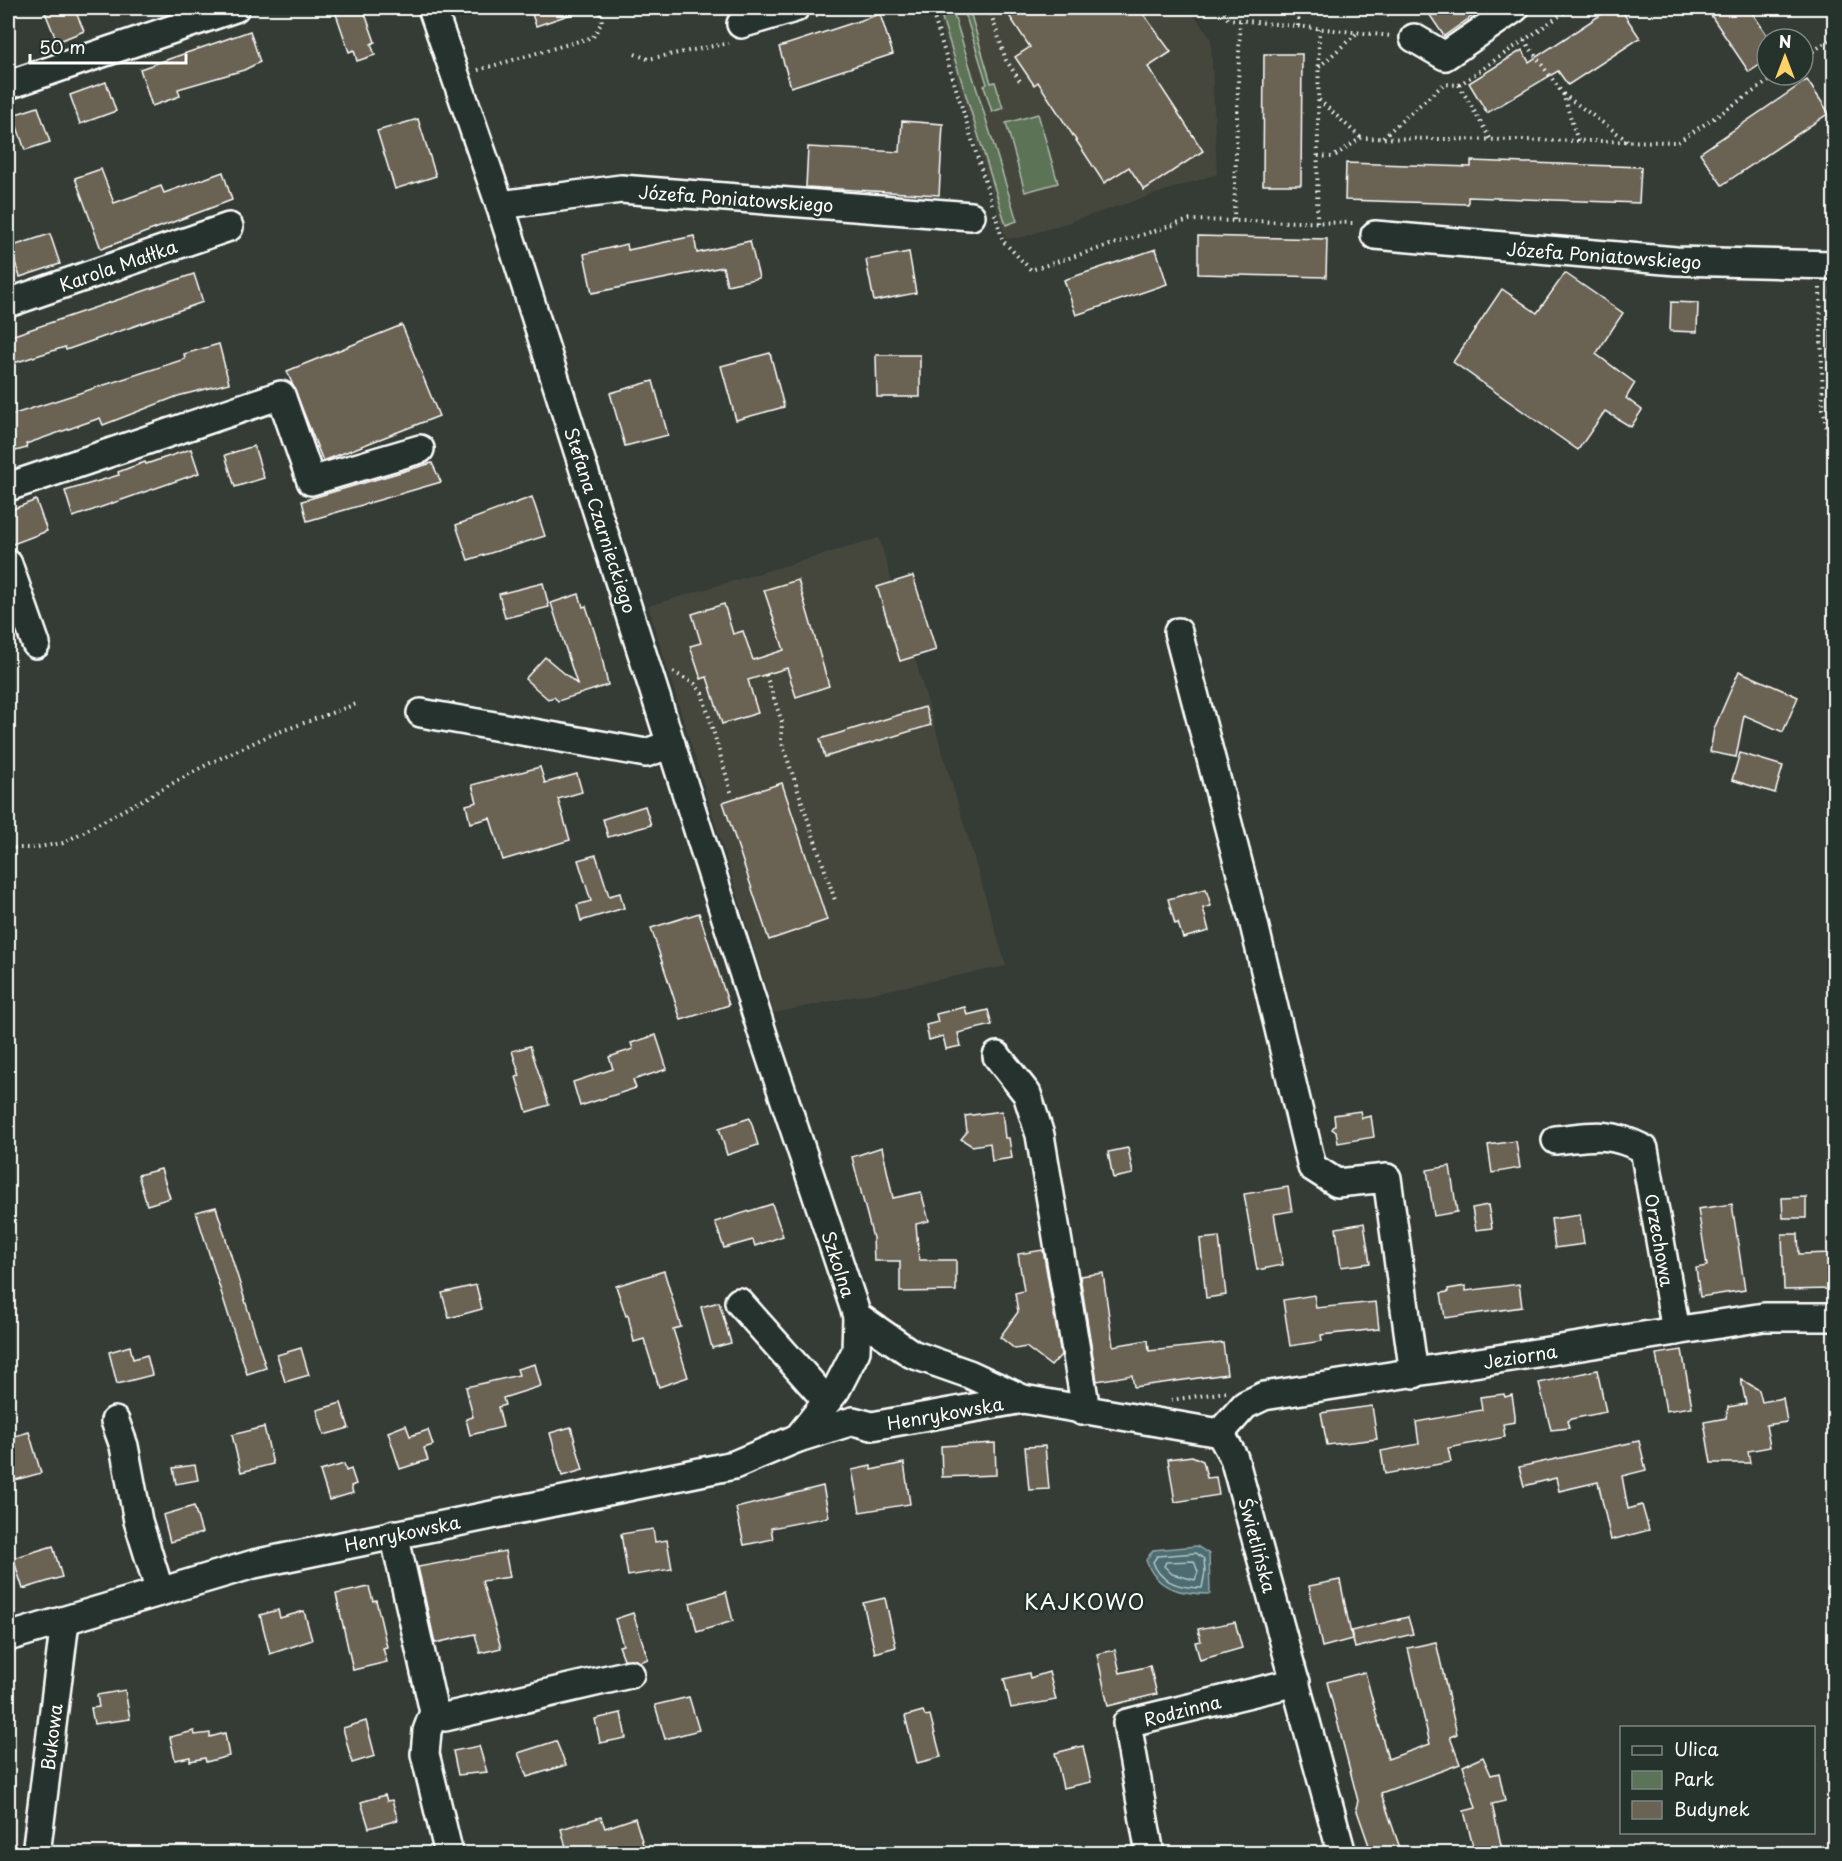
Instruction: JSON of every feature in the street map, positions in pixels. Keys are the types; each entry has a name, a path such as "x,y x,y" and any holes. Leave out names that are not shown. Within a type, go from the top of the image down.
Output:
{"street":[{"path":"8,85 235,8"},
{"name":"Stefana Czarnieckiego","path":"432,8 500,205 763,1035"},
{"path":"738,33 795,8"},
{"path":"1414,38 1444,56 1515,8"},
{"name":"Józefa Poniatowskiego","path":"500,205 621,189 971,216"},
{"name":"Karola Małłka","path":"8,303 229,227"},
{"name":"Józefa Poniatowskiego","path":"1367,229 1676,261 1827,265"},
{"path":"8,487 281,395 311,481 420,449"},
{"path":"8,564 36,644"},
{"path":"1178,632 1253,920 1312,1167 1337,1183 1388,1178 1414,1374"},
{"path":"421,713 646,753 671,744"},
{"name":"Szkolna","path":"763,1035 857,1316 912,1354 969,1374 1023,1399"},
{"path":"997,1056 1027,1094 1040,1135 1084,1398 1082,1411"},
{"name":"Orzechowa","path":"1556,1140 1604,1134 1626,1140 1644,1149 1676,1331"},
{"path":"739,1302 832,1395 853,1421"},
{"name":"Henrykowska","path":"798,1438 832,1395 856,1351 857,1316"},
{"name":"Jeziorna","path":"1220,1433 1245,1405 1264,1396 1764,1317 1834,1317"},
{"path":"856,1351 912,1354"},
{"path":"960,1412 969,1374"},
{"path":"1023,1399 1220,1433"},
{"name":"Henrykowska","path":"8,1637 254,1564 734,1465 798,1438 853,1421 872,1426 1023,1399"},
{"path":"115,1421 124,1446 138,1521 160,1592"},
{"name":"Świetlińska","path":"1220,1433 1234,1458 1342,1854"},
{"path":"394,1534 434,1712 427,1731 425,1754 449,1854"},
{"name":"Bukowa","path":"36,1854 65,1621"},
{"path":"434,1712 445,1717 630,1674"},
{"name":"Rodzinna","path":"1150,1854 1127,1723 1296,1682"}],"path":[{"path":"479,82 478,70 593,37 602,22 600,8"},
{"path":"931,8 1003,241 1031,270 1189,220 1317,222 1367,229"},
{"path":"989,8 1006,60 1022,84"},
{"path":"1220,8 1228,19 1240,21 1414,38"},
{"path":"1298,26 1299,8"},
{"path":"1382,138 1444,84 1459,85 1571,8"},
{"path":"1234,220 1240,21"},
{"path":"1317,222 1319,29"},
{"path":"1318,68 1358,32"},
{"path":"635,54 648,59 738,33"},
{"path":"1815,50 1834,37"},
{"path":"1524,40 1563,94 1629,142"},
{"path":"1459,85 1491,140"},
{"path":"1318,156 1334,157 1361,138 1678,142 1760,87"},
{"path":"1563,94 1578,141"},
{"path":"1318,99 1361,138"},
{"path":"1827,265 1823,409 1834,462"},
{"path":"670,671 695,684 702,693 732,795"},
{"path":"766,675 782,722 781,740 836,903"},
{"path":"8,848 63,843 208,764 267,736 356,704"},
{"path":"1169,1400 1235,1390 1245,1405"}],"shaded area":[{"path":"935,8 1189,8 1211,39 1217,174 1023,237 1006,239"},
{"path":"879,538 1006,966 774,1013 648,606"}],"green space":[{"path":"939,8 952,8 1017,221 1006,225"},
{"path":"969,8 991,83 995,82 1003,108 992,112 984,86 987,84 964,10"},
{"path":"1324,8 1389,8 1388,16"},
{"path":"1038,114 1058,183 1025,192 1006,123"},
{"path":"1831,288 1834,288 1834,431 1829,406"}],"water":[{"path":"1197,1546 1209,1554 1210,1594 1180,1591 1163,1584 1150,1570 1146,1560 1153,1550"}],"building":[{"path":"57,8 74,8 84,31 57,42 45,12"},
{"path":"334,8 363,8 375,42 371,44 375,55 357,61 354,50 349,52"},
{"path":"530,8 582,8 583,10 536,26"},
{"path":"1004,8 1139,8 1171,52 1148,67 1203,151 1144,190 1129,167 1104,183 1038,82 1034,85 1015,57 1030,47"},
{"path":"1425,8 1484,8 1444,36"},
{"path":"1611,8 1620,8 1640,38 1568,85 1558,71 1487,113 1469,83 1522,50 1529,62"},
{"path":"1706,8 1749,8 1762,27 1755,27 1755,68 1749,72"},
{"path":"880,14 893,54 791,87 779,47"},
{"path":"250,31 260,62 244,70 178,89 180,96 152,106 140,69"},
{"path":"1264,54 1302,54 1301,185 1263,185"},
{"path":"106,82 116,111 80,124 70,95"},
{"path":"1797,87 1812,87 1829,113 1722,185 1700,153"},
{"path":"38,107 50,142 25,150 13,115"},
{"path":"418,119 436,176 395,189 377,131"},
{"path":"902,121 943,124 939,195 806,187 808,147 900,152"},
{"path":"1471,161 1641,167 1639,203 1468,197 1468,204 1345,200 1346,163 1471,167"},
{"path":"101,169 114,203 161,186 164,193 223,172 232,200 101,249 75,178"},
{"path":"50,234 60,264 20,277 10,247"},
{"path":"694,236 697,253 750,241 759,278 727,285 723,267 592,293 584,254 627,244 628,250"},
{"path":"1198,236 1327,239 1326,277 1198,274"},
{"path":"1156,249 1167,284 1076,315 1064,280"},
{"path":"909,252 916,293 874,301 866,260"},
{"path":"1565,273 1623,313 1596,354 1635,383 1626,398 1642,410 1631,427 1605,411 1578,450 1453,362 1502,289 1537,313"},
{"path":"194,274 203,302 66,350 65,347 14,363 8,337"},
{"path":"1671,302 1698,303 1697,332 1670,331"},
{"path":"402,325 439,416 323,461 287,371"},
{"path":"219,344 229,383 178,396 103,425 100,418 26,444 27,448 8,453 8,416 185,359 184,354"},
{"path":"770,353 784,407 736,420 721,366"},
{"path":"876,355 920,355 920,397 877,397"},
{"path":"653,381 668,435 625,446 610,393"},
{"path":"254,446 264,478 235,487 225,455"},
{"path":"191,449 199,473 73,517 65,491 119,475 118,472 145,462 146,464"},
{"path":"432,463 441,482 307,521 302,501"},
{"path":"532,497 545,536 468,560 456,525"},
{"path":"36,500 47,531 8,546 8,511"},
{"path":"913,576 936,650 900,661 877,587"},
{"path":"798,580 829,686 796,697 787,668 748,680 758,713 722,724 707,677 701,679 690,646 701,643 692,614 724,604 733,634 743,631 753,660 784,650 764,590"},
{"path":"543,583 549,607 505,618 499,594"},
{"path":"579,594 583,607 586,606 600,649 608,685 558,701 554,697 548,699 525,679 545,657 577,684 551,603"},
{"path":"1739,671 1798,697 1783,732 1744,715 1736,757 1710,752 1714,729"},
{"path":"925,707 931,725 825,757 820,739"},
{"path":"1740,753 1783,766 1775,793 1732,780"},
{"path":"540,767 545,783 577,774 582,792 558,799 570,840 503,860 490,818 470,823 466,805 477,802 472,785"},
{"path":"782,783 827,920 769,940 723,802"},
{"path":"645,806 651,825 608,837 603,819"},
{"path":"596,855 609,896 620,893 624,908 581,921 577,905 591,901 578,860"},
{"path":"1206,889 1211,906 1203,908 1209,931 1183,938 1178,923 1175,924 1168,899"},
{"path":"699,913 729,1005 681,1020 651,928"},
{"path":"965,1007 967,1015 988,1010 992,1025 958,1033 961,1046 946,1049 943,1036 929,1040 926,1025 938,1022 936,1014"},
{"path":"656,1035 667,1069 633,1080 636,1088 580,1106 573,1082 613,1069 609,1057 633,1049 631,1043"},
{"path":"530,1046 549,1105 527,1112 516,1077 520,1076 512,1051"},
{"path":"1002,1111 1005,1138 1009,1138 1012,1158 992,1161 990,1143 972,1146 961,1139 967,1132 965,1116"},
{"path":"1360,1111 1362,1118 1371,1116 1374,1137 1338,1143 1336,1132 1332,1129 1335,1125 1334,1115"},
{"path":"750,1118 758,1145 727,1155 719,1128"},
{"path":"1516,1141 1520,1168 1492,1173 1488,1145"},
{"path":"882,1147 893,1198 921,1192 929,1221 916,1224 919,1260 956,1260 956,1291 900,1292 900,1261 874,1261 873,1238 852,1157"},
{"path":"1128,1148 1133,1174 1113,1178 1108,1152"},
{"path":"1450,1166 1457,1212 1434,1216 1427,1170"},
{"path":"161,1169 170,1198 147,1205 138,1175"},
{"path":"1288,1187 1292,1211 1274,1214 1283,1265 1257,1270 1244,1194"},
{"path":"1806,1197 1806,1218 1783,1218 1782,1198"},
{"path":"772,1204 783,1236 755,1246 753,1240 724,1248 715,1222"},
{"path":"1732,1204 1745,1290 1700,1297 1696,1268 1707,1266 1698,1209"},
{"path":"1488,1205 1492,1228 1476,1230 1472,1208"},
{"path":"216,1207 266,1368 247,1374 196,1212"},
{"path":"1580,1215 1584,1244 1555,1248 1551,1219"},
{"path":"1364,1223 1370,1263 1341,1267 1336,1228"},
{"path":"1782,1234 1798,1234 1799,1254 1832,1253 1832,1289 1784,1290"},
{"path":"1219,1237 1226,1295 1206,1298 1200,1239"},
{"path":"1043,1250 1061,1355 1051,1366 1026,1347 1015,1349 1000,1337 1018,1312 1015,1293 1024,1291 1018,1254"},
{"path":"664,1271 681,1327 673,1329 688,1377 659,1387 644,1339 634,1342 628,1315 626,1316 616,1286"},
{"path":"1103,1273 1113,1346 1148,1340 1149,1351 1223,1343 1227,1374 1134,1387 1132,1375 1097,1381 1080,1276"},
{"path":"1519,1284 1522,1307 1445,1318 1441,1293 1448,1292 1448,1289 1466,1286 1466,1291"},
{"path":"476,1285 482,1309 449,1318 442,1293"},
{"path":"1314,1295 1316,1308 1376,1302 1379,1329 1321,1335 1322,1341 1290,1346 1283,1300"},
{"path":"719,1302 731,1343 712,1348 701,1307"},
{"path":"130,1346 133,1359 147,1355 152,1375 117,1384 109,1352"},
{"path":"301,1348 309,1375 285,1382 277,1355"},
{"path":"1682,1350 1692,1407 1666,1411 1656,1354"},
{"path":"535,1364 541,1386 503,1398 505,1405 498,1407 503,1427 470,1435 466,1419 473,1417 466,1387 519,1375 517,1369"},
{"path":"1597,1370 1606,1412 1571,1419 1567,1421 1569,1428 1551,1430 1539,1383"},
{"path":"1741,1379 1759,1390 1762,1402 1783,1398 1787,1422 1766,1425 1770,1447 1748,1451 1750,1463 1711,1463 1704,1422 1726,1418 1728,1407 1746,1404"},
{"path":"1504,1394 1505,1397 1512,1395 1515,1415 1515,1422 1503,1424 1505,1437 1448,1448 1451,1462 1385,1474 1381,1451 1419,1444 1416,1422 1482,1410 1480,1397"},
{"path":"341,1403 349,1428 324,1435 317,1410"},
{"path":"1372,1406 1377,1439 1327,1445 1321,1413"},
{"path":"406,1425 410,1436 428,1430 433,1445 424,1448 428,1460 400,1469 388,1432"},
{"path":"264,1427 273,1464 241,1472 232,1435"},
{"path":"571,1427 583,1470 562,1476 550,1433"},
{"path":"29,1432 41,1473 8,1482 8,1438"},
{"path":"1639,1441 1646,1470 1622,1476 1628,1509 1642,1505 1649,1530 1611,1540 1598,1482 1559,1491 1556,1478 1524,1486 1519,1467"},
{"path":"995,1443 996,1475 942,1477 941,1446"},
{"path":"1045,1446 1049,1489 1029,1490 1025,1447"},
{"path":"1192,1456 1203,1461 1207,1478 1216,1477 1219,1495 1175,1502 1168,1459"},
{"path":"904,1463 910,1504 860,1512 852,1470 871,1466 871,1470"},
{"path":"344,1464 346,1471 351,1469 356,1484 351,1486 353,1493 329,1500 320,1471"},
{"path":"195,1465 198,1480 176,1484 173,1468"},
{"path":"823,1486 829,1517 771,1528 773,1539 744,1545 736,1508"},
{"path":"194,1506 202,1533 170,1542 163,1515"},
{"path":"653,1529 655,1542 667,1540 672,1569 628,1576 621,1534"},
{"path":"53,1546 62,1577 23,1589 13,1558"},
{"path":"505,1551 510,1577 482,1581 501,1648 480,1653 475,1634 435,1643 418,1567"},
{"path":"1340,1580 1352,1639 1322,1647 1309,1586"},
{"path":"369,1587 373,1601 376,1600 387,1647 383,1648 387,1662 353,1670 336,1594"},
{"path":"726,1592 733,1621 697,1632 690,1603"},
{"path":"885,1598 896,1647 875,1653 863,1603"},
{"path":"278,1610 280,1618 304,1611 312,1640 270,1654 260,1615"},
{"path":"633,1613 648,1659 639,1662 624,1659 619,1646 623,1645 615,1619"},
{"path":"1408,1617 1413,1634 1355,1648 1351,1631"},
{"path":"1235,1622 1242,1648 1200,1660 1195,1642 1201,1641 1198,1629"},
{"path":"1436,1642 1457,1734 1450,1737 1460,1764 1381,1793 1402,1854 1372,1854 1356,1808 1358,1801 1327,1682 1365,1672 1388,1759 1430,1744 1408,1648"},
{"path":"1115,1650 1120,1673 1150,1666 1157,1694 1108,1706 1097,1654"},
{"path":"1049,1672 1056,1700 1011,1708 1004,1679 1029,1673 1030,1678"},
{"path":"125,1690 130,1719 94,1724 91,1708 99,1707 97,1695"},
{"path":"689,1697 699,1730 665,1739 655,1705"},
{"path":"923,1711 925,1716 930,1715 941,1757 917,1763 905,1716"},
{"path":"621,1713 626,1738 600,1743 595,1719"},
{"path":"366,1721 375,1756 352,1763 343,1728"},
{"path":"194,1731 195,1735 210,1733 210,1737 225,1733 229,1756 206,1762 205,1758 190,1761 190,1757 175,1760 170,1737"},
{"path":"556,1741 566,1765 527,1777 518,1753"},
{"path":"479,1746 487,1772 458,1775 453,1751"},
{"path":"1083,1746 1091,1782 1063,1788 1055,1753"},
{"path":"1483,1757 1491,1775 1499,1773 1505,1801 1492,1804 1503,1854 1475,1854 1464,1811 1476,1808 1463,1766"},
{"path":"385,1795 387,1801 392,1800 398,1820 369,1828 361,1802"},
{"path":"601,1817 605,1828 635,1818 646,1854 609,1854 607,1845 568,1854 561,1829"}],"district":[{"name":"KAJKOWO","path":"1085,1601"}]}
